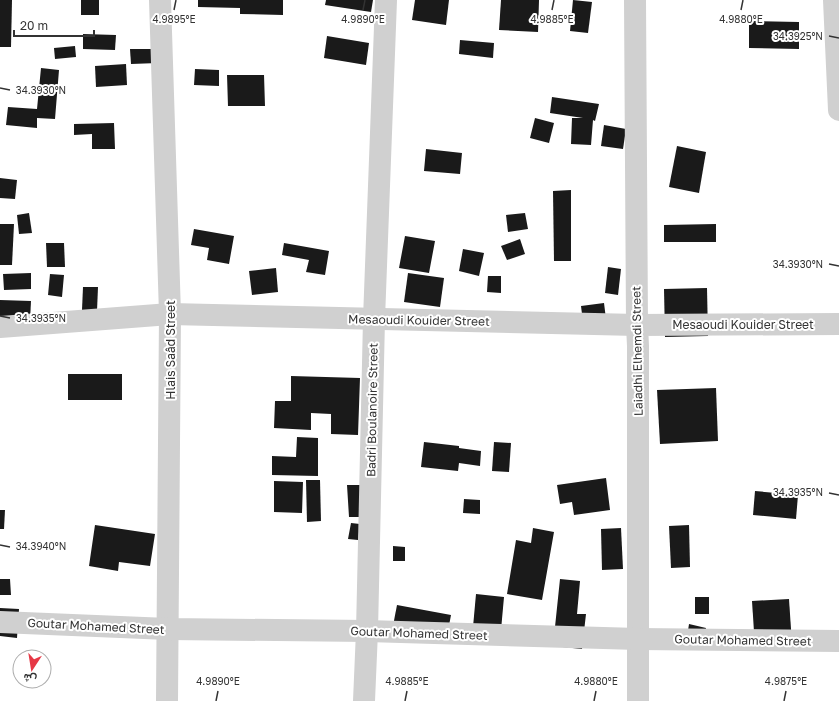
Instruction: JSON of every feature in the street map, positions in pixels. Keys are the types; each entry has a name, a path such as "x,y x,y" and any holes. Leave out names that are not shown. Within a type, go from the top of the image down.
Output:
{"street":[{"name":"Hlais Saâd Street","path":"160,0 170,314 167,701"},
{"name":"Badri Boulanoire Street","path":"364,701 374,319 386,0"},
{"name":"Laiadhi Elhemdi Street","path":"635,0 638,346 638,701"},
{"path":"834,0 839,110"},
{"name":"Mesaoudi Kouider Street","path":"0,327 170,314 637,325 839,324"},
{"name":"Goutar Mohamed Street","path":"0,622 168,629 367,631 638,639 839,641"}],"building":[{"path":"0,0 12,0 11,47 0,47"},
{"path":"81,0 99,0 99,15 81,15"},
{"path":"198,0 283,0 283,15 240,14 240,8 198,7"},
{"path":"326,0 373,0 371,12 325,5"},
{"path":"415,0 449,0 446,25 412,20"},
{"path":"501,0 539,0 538,32 499,30"},
{"path":"573,0 592,2 588,33 570,31"},
{"path":"749,21 799,22 799,49 749,48"},
{"path":"83,34 116,35 115,50 83,49"},
{"path":"327,36 369,43 366,65 324,58"},
{"path":"460,40 494,43 493,58 459,54"},
{"path":"75,46 76,57 55,59 54,48"},
{"path":"130,49 157,49 158,63 131,64"},
{"path":"126,64 127,85 96,87 95,66"},
{"path":"41,68 59,70 55,119 37,118 37,128 6,125 8,107 37,109"},
{"path":"195,69 219,70 219,86 194,85"},
{"path":"227,75 264,75 265,106 228,106"},
{"path":"552,97 599,104 595,121 593,120 591,145 571,144 572,118 583,118 550,113"},
{"path":"535,118 554,123 549,143 530,138"},
{"path":"114,123 115,149 92,149 92,134 74,135 74,124"},
{"path":"604,125 626,129 623,149 601,146"},
{"path":"677,146 706,152 699,193 669,187"},
{"path":"426,149 462,153 460,174 424,171"},
{"path":"0,178 17,180 15,199 0,198"},
{"path":"571,190 571,261 554,261 553,191"},
{"path":"29,213 32,233 19,234 17,215"},
{"path":"525,213 528,229 508,232 506,215"},
{"path":"0,224 14,224 12,265 0,265"},
{"path":"716,224 716,242 664,242 664,225"},
{"path":"194,229 234,236 229,264 207,260 209,248 191,245"},
{"path":"405,236 435,241 429,273 399,268"},
{"path":"520,239 525,254 507,260 501,246"},
{"path":"46,243 64,243 65,267 47,267"},
{"path":"284,243 329,251 325,275 306,272 309,260 282,255"},
{"path":"463,249 484,253 479,276 459,271"},
{"path":"608,267 621,269 618,295 605,293"},
{"path":"276,268 278,292 252,295 249,271"},
{"path":"31,273 31,289 4,290 3,274"},
{"path":"408,273 444,278 440,307 404,302"},
{"path":"50,274 64,275 62,297 48,295"},
{"path":"488,276 501,276 501,293 487,292"},
{"path":"83,287 98,287 97,311 82,310"},
{"path":"707,288 708,336 665,337 664,289"},
{"path":"0,300 31,301 30,321 0,320"},
{"path":"604,303 606,319 583,322 581,306"},
{"path":"68,374 122,374 122,400 68,400"},
{"path":"291,376 360,378 358,435 331,434 331,414 311,413 311,430 274,428 275,401 291,401"},
{"path":"716,388 718,441 660,444 657,390"},
{"path":"297,437 318,438 318,476 272,475 272,456 296,457"},
{"path":"424,442 459,446 459,448 481,451 480,466 459,463 458,471 421,467"},
{"path":"494,442 511,443 509,472 492,471"},
{"path":"606,478 610,510 574,515 572,502 560,504 557,485"},
{"path":"306,480 320,480 321,521 307,522"},
{"path":"274,481 303,482 302,513 274,512"},
{"path":"347,485 360,485 361,517 349,517"},
{"path":"755,491 798,495 796,519 753,515"},
{"path":"464,499 480,500 480,514 463,513"},
{"path":"0,510 5,510 4,529 0,529"},
{"path":"351,523 360,524 358,540 348,539"},
{"path":"95,525 155,534 150,566 119,562 118,571 89,566"},
{"path":"689,525 690,567 671,568 669,526"},
{"path":"533,528 554,532 542,600 507,594 516,540 531,543"},
{"path":"621,528 623,569 602,570 601,529"},
{"path":"393,546 405,547 405,561 393,561"},
{"path":"0,579 10,579 11,595 0,595"},
{"path":"560,579 580,581 577,614 586,614 582,649 553,646"},
{"path":"476,594 504,597 501,630 473,627"},
{"path":"695,597 709,597 709,614 695,614"},
{"path":"789,599 792,644 755,647 752,601"},
{"path":"397,605 451,615 446,641 392,631"},
{"path":"0,608 19,609 17,638 0,636"},
{"path":"689,624 706,628 704,640 687,637"}]}
